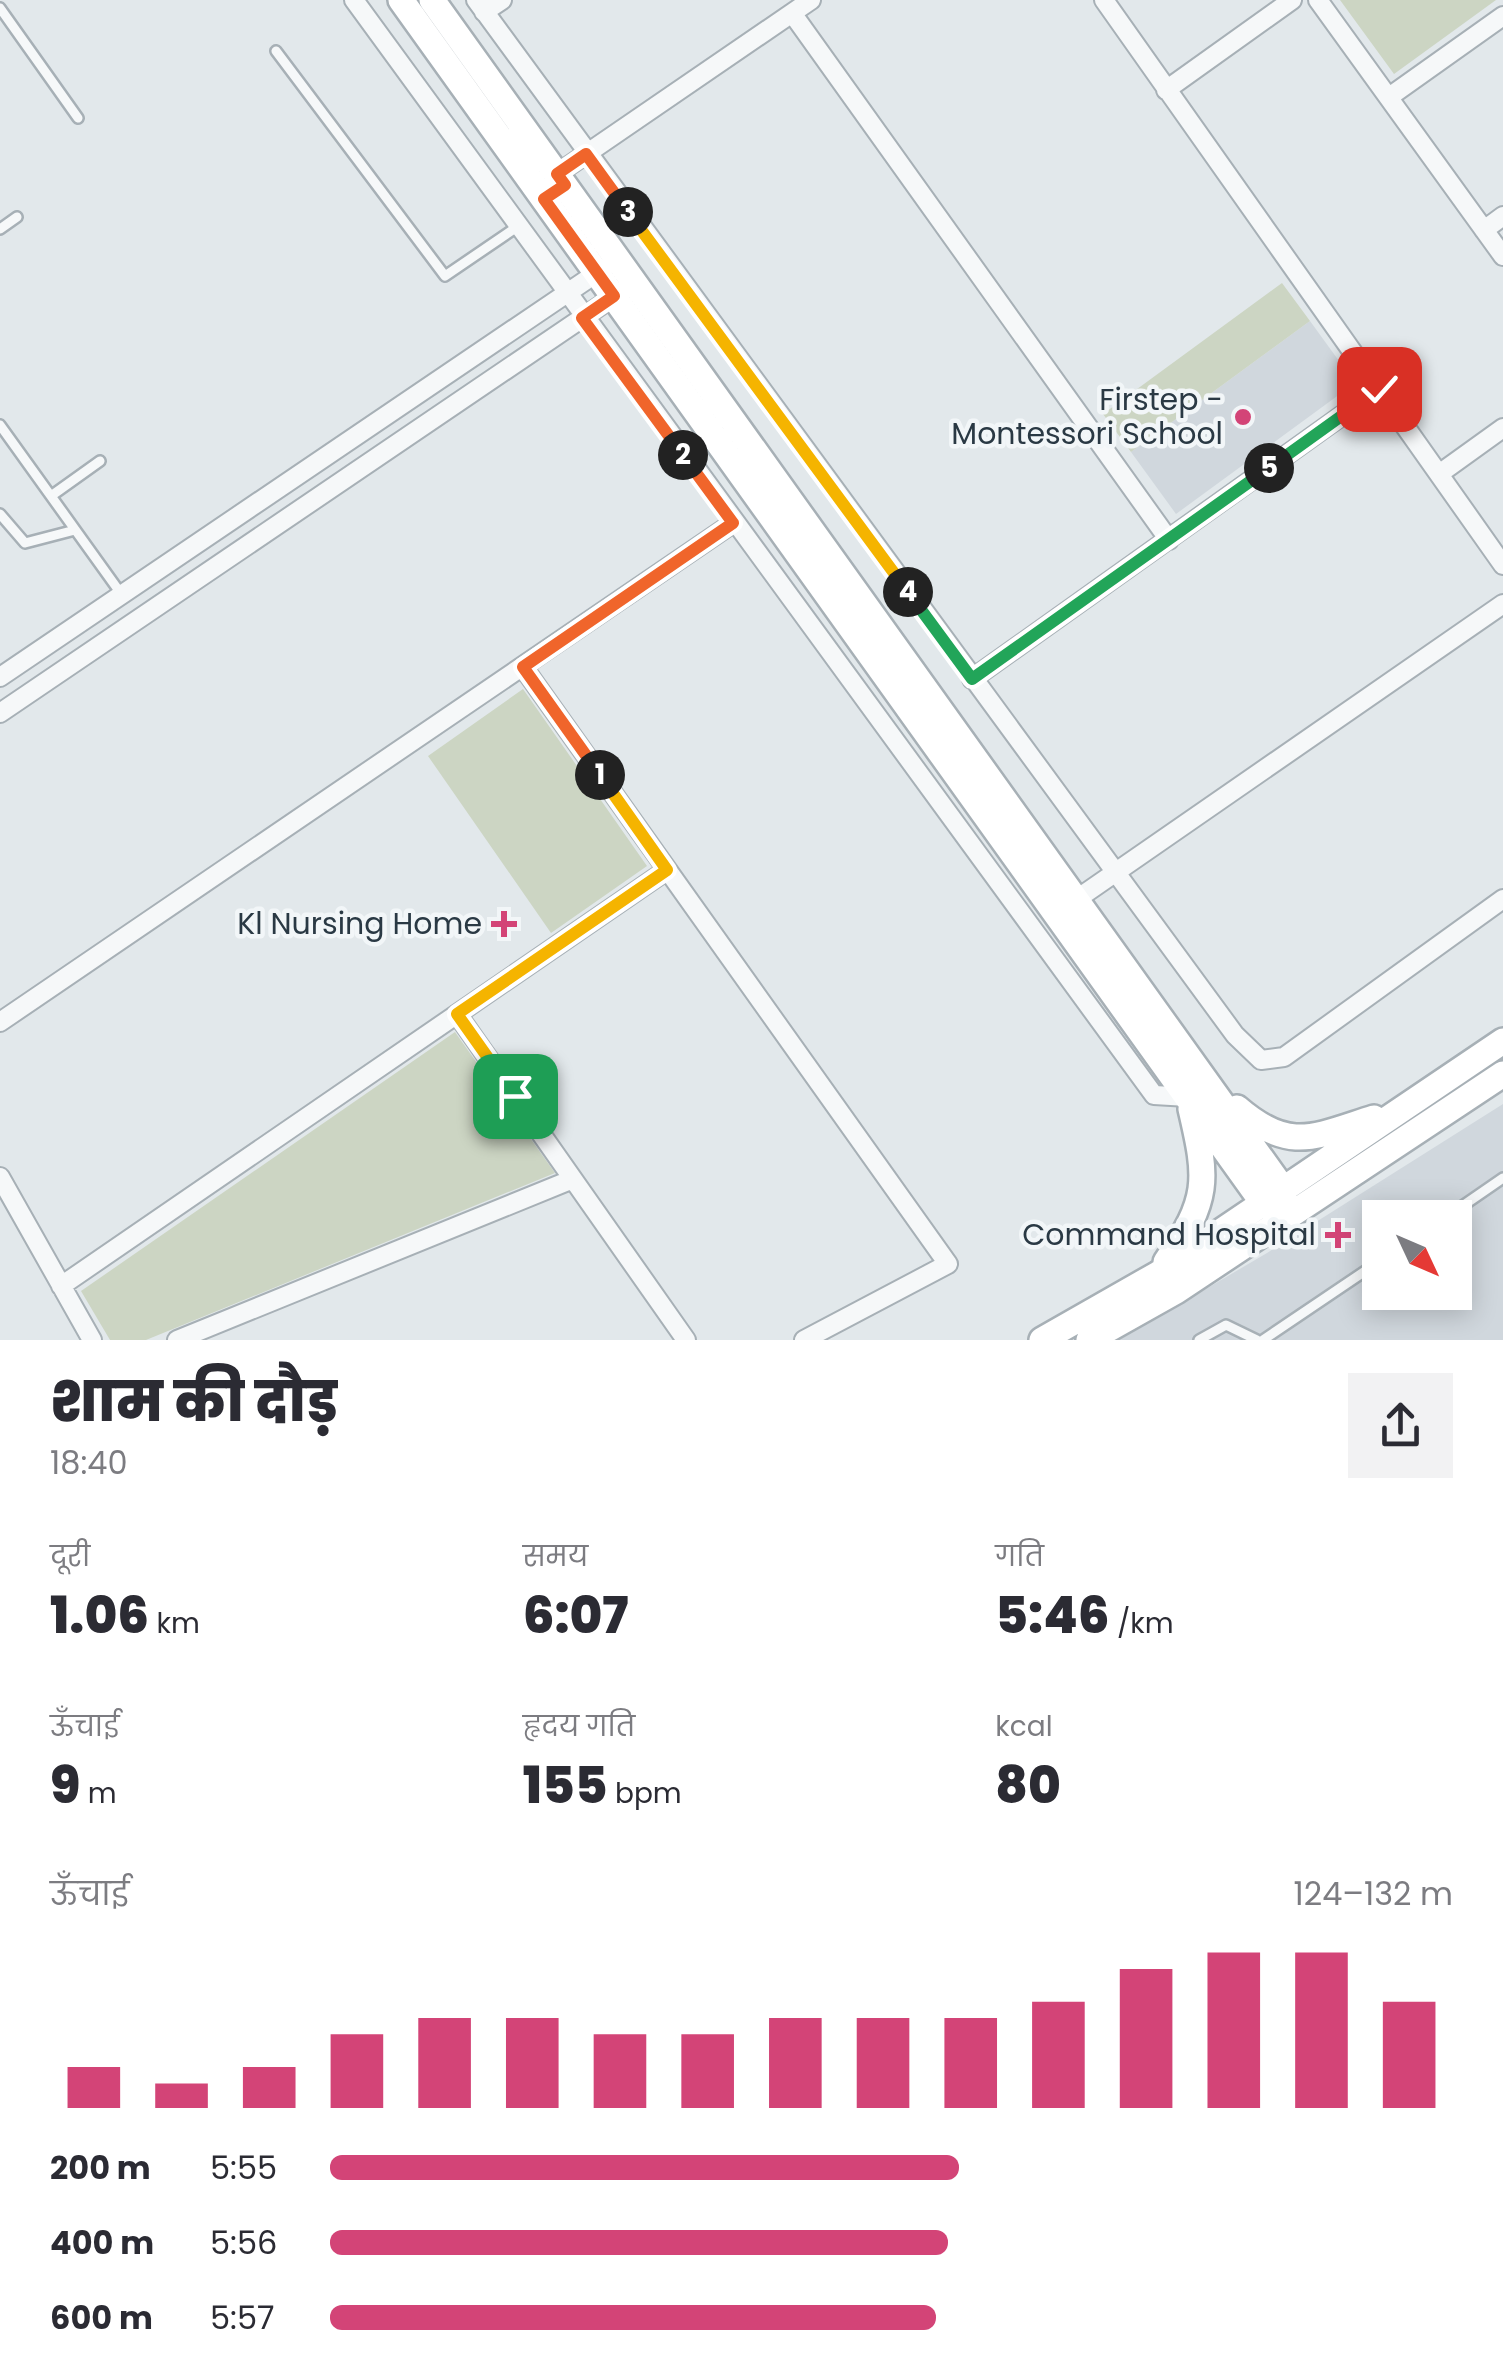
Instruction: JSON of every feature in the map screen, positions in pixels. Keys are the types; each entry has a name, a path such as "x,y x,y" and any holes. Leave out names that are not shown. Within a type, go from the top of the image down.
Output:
{"street":[{"path":"354,0 582,318 1154,1095 1198,1089"},
{"path":"402,0 548,179"},
{"path":"432,0 607,266 1077,899 1198,1089 1264,1131 1288,1140 1402,1109"},
{"path":"502,0 480,6 1235,1035 1261,1060 1284,1057 1503,899"},
{"path":"548,179 810,0"},
{"path":"1104,0 1503,565"},
{"path":"1166,90 1292,0"},
{"path":"1318,0 1503,256"},
{"path":"792,13 1169,540"},
{"path":"1389,98 1503,16"},
{"path":"1484,230 1503,216"},
{"path":"0,677 607,266"},
{"path":"0,713 624,289"},
{"path":"624,289 1198,1089 1286,1219"},
{"path":"972,679 1379,389"},
{"path":"1438,474 1503,428"},
{"path":"0,1022 733,523"},
{"path":"1077,899 1503,604"},
{"path":"523,667 948,1264 804,1340"},
{"path":"61,1286 667,870"},
{"path":"457,1014 686,1340"},
{"path":"1042,1340 1158,1274 1503,1040"},
{"path":"1089,1340 1176,1292 1503,1074"},
{"path":"1158,1274 1192,1225 1205,1185 1198,1089"},
{"path":"0,1177 92,1340"},
{"path":"177,1340 573,1179"}],"lane":[{"path":"0,8 78,118"},
{"path":"276,51 445,276 517,227"},
{"path":"0,229 17,217"},
{"path":"0,425 122,594"},
{"path":"0,446 10,439"},
{"path":"51,496 100,460"},
{"path":"0,514 25,543 75,530"},
{"path":"1471,1200 1503,1178"},
{"path":"1199,1340 1226,1325 1235,1335 1260,1340 1362,1273"}],"shaded area":[{"name":"Firstep - Montessori School","path":"1310,321 1355,383 1176,514 1131,452"},
{"name":"Command Hospital","path":"1503,1104 1503,1340 1119,1340 1267,1253"}],"green space":[{"path":"1340,0 1496,0 1394,74"},
{"path":"1282,283 1310,321 1131,452 1103,414"},
{"path":"523,689 647,866 551,933 428,756"},
{"path":"455,1032 555,1173 146,1340 110,1340 81,1291"}],"place":[{"name":"Firstep - Montessori School","path":"1243,417"},
{"name":"Kl Nursing Home","path":"504,924"},
{"name":"Command Hospital","path":"1338,1235"}],"route":[{"path":"515,1096 457,1014 667,870 523,667 733,523 582,318 614,296 544,199 565,185 557,174 586,154 972,679 1379,389"}]}
